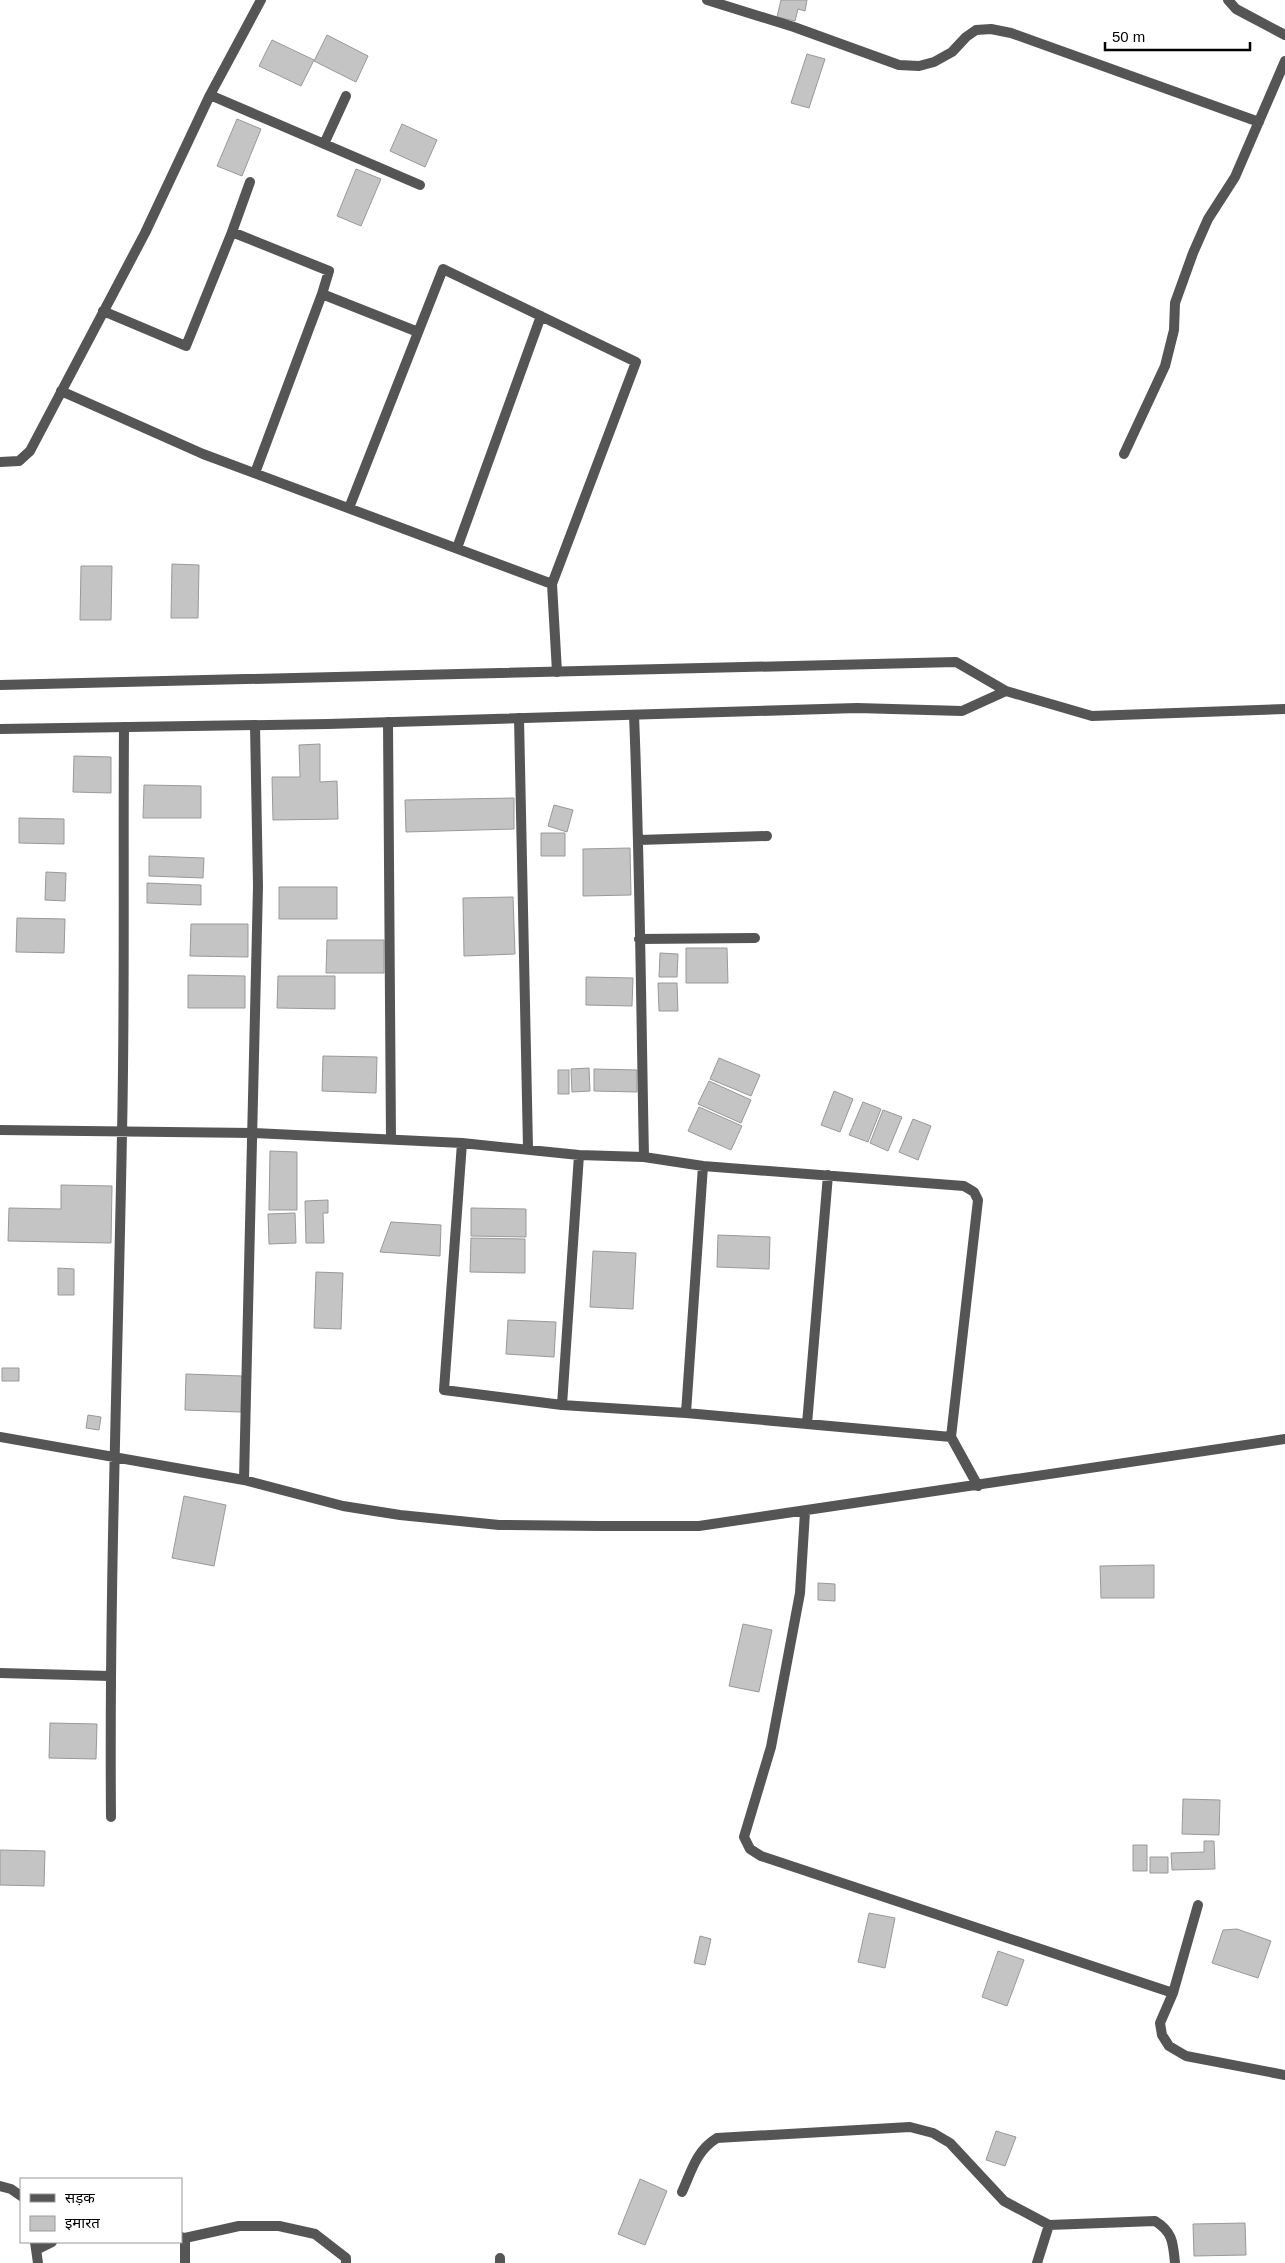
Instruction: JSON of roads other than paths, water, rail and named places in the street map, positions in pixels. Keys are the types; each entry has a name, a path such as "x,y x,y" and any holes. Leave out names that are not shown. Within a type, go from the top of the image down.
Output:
{"street":[{"path":"0,462 19,460 30,451 144,233 210,95 261,0"},
{"path":"706,0 794,27 899,65 919,66 934,62 952,52 966,37 976,30 991,29 1011,33 1259,122"},
{"path":"1228,0 1236,9 1285,35"},
{"path":"1124,454 1165,366 1174,330 1175,303 1193,253 1208,219 1235,177 1285,61"},
{"path":"210,95 420,185"},
{"path":"324,144 346,96"},
{"path":"103,311 186,346 250,182"},
{"path":"232,232 329,271 255,473"},
{"path":"349,508 443,269 636,362 552,584 557,672"},
{"path":"322,294 418,332"},
{"path":"457,548 541,316"},
{"path":"61,391 203,454 552,584"},
{"path":"0,685 956,662 1006,691 1092,716 1285,709"},
{"path":"0,730 388,722 857,708 962,711 1006,691"},
{"path":"634,715 639,840 639,939 644,1157"},
{"path":"519,718 528,1148"},
{"path":"388,722 391,1140"},
{"path":"244,1480 254,1133 258,886 255,725"},
{"path":"111,1817 110,1676 122,1132 124,727"},
{"path":"639,840 768,836"},
{"path":"639,939 755,938"},
{"path":"0,1130 254,1133 462,1143 528,1148 579,1155 644,1157 703,1166 964,1186 974,1192 978,1200 952,1437 978,1486"},
{"path":"462,1143 444,1390 562,1405 686,1413 952,1437"},
{"path":"562,1405 579,1155"},
{"path":"686,1413 703,1166"},
{"path":"806,1424 828,1175"},
{"path":"0,1437 244,1480 343,1506 400,1515 499,1525 699,1526 805,1512 1285,1440"},
{"path":"805,1512 800,1593 772,1747 744,1837 750,1850 761,1856 1173,1993"},
{"path":"0,1672 110,1676"},
{"path":"1198,1905 1173,1993 1160,2023 1162,2035 1169,2046 1186,2056 1285,2075"},
{"path":"682,2192 701,2152 705,2146 718,2138 910,2127 933,2133 950,2143 1004,2201 1049,2225 1155,2222 1166,2228 1172,2240 1175,2263"},
{"path":"0,2186 10,2189 20,2195"},
{"path":"1036,2263 1049,2225"},
{"path":"185,2263 183,2237 239,2226 279,2226 315,2234 346,2258 346,2263"},
{"path":"36,2245 38,2263"}]}
